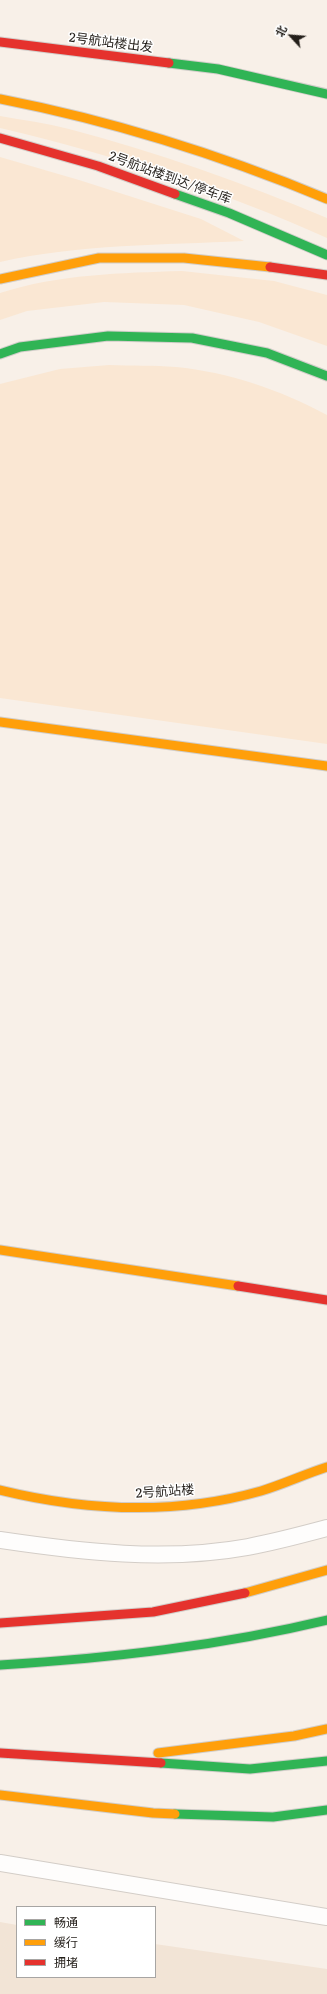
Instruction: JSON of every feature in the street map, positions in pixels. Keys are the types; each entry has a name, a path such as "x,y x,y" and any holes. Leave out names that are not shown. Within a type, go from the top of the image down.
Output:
{"main road":[{"name":"2号航站楼出发","path":"0,42 218,69 327,85"},
{"name":"2号航站楼出发","path":"218,69 327,94"},
{"path":"0,99 160,137 273,176 327,199"},
{"name":"2号航站楼到达/停车库","path":"0,138 98,166 229,213 327,255"},
{"path":"0,279 99,258 184,258 270,267 327,275"},
{"path":"0,354 20,348 108,336 192,338 267,353 327,376"},
{"path":"0,722 327,766"},
{"path":"0,1250 327,1300"},
{"name":"2号航站楼","path":"0,1490 23,1496 71,1504 126,1508 198,1504 253,1493 327,1467"},
{"path":"0,1623 153,1612 226,1598 327,1570"},
{"path":"0,1665 50,1662 154,1652 253,1636 327,1620"},
{"path":"67,1757 156,1753 294,1736 327,1729"},
{"path":"0,1753 250,1769 314,1764 327,1761"},
{"path":"0,1795 153,1813 273,1817 327,1810"}],"lane":[{"path":"0,1540 122,1554 200,1553 247,1548 327,1528"},
{"path":"0,1863 327,1916"}],"shaded area":[{"path":"0,116 52,125 102,138 167,158 232,181 327,218 327,238 207,189 166,175 42,138 0,128"},
{"path":"0,157 79,180 201,219 244,241 91,248 30,256 0,262"},
{"path":"182,271 274,281 327,295 327,346 259,322 184,305 104,302 27,311 0,320 0,293 22,287 67,278"},
{"path":"109,365 176,367 215,373 273,390 327,415 327,744 0,698 0,384 60,369"},
{"path":"0,1922 16,1925 16,1978 156,1978 156,1944 327,1969 327,1994 0,1994"}],"traffic: fast":[{"path":"169,63 218,69 327,94"},
{"path":"175,194 229,213 327,255"},
{"path":"0,354 20,347 108,336 192,338 267,353 327,376"},
{"path":"0,1665 83,1659 165,1650 246,1637 327,1620"},
{"path":"161,1763 250,1769 327,1761"},
{"path":"175,1814 273,1817 327,1810"}],"traffic: slow":[{"path":"0,99 84,118 166,141 247,168 327,199"},
{"path":"0,279 99,258 184,258 270,267"},
{"path":"0,722 327,766"},
{"path":"0,1250 238,1286"},
{"path":"0,1490 32,1497 98,1506 164,1507 229,1499 261,1491 327,1467"},
{"path":"245,1593 327,1570"},
{"path":"158,1753 294,1736 327,1729"},
{"path":"0,1795 153,1813 175,1814"}],"traffic: jam":[{"path":"0,42 169,63"},
{"path":"0,138 98,166 175,194"},
{"path":"270,267 327,275"},
{"path":"238,1286 327,1300"},
{"path":"0,1623 153,1612 245,1593"},
{"path":"0,1753 161,1763"}]}
